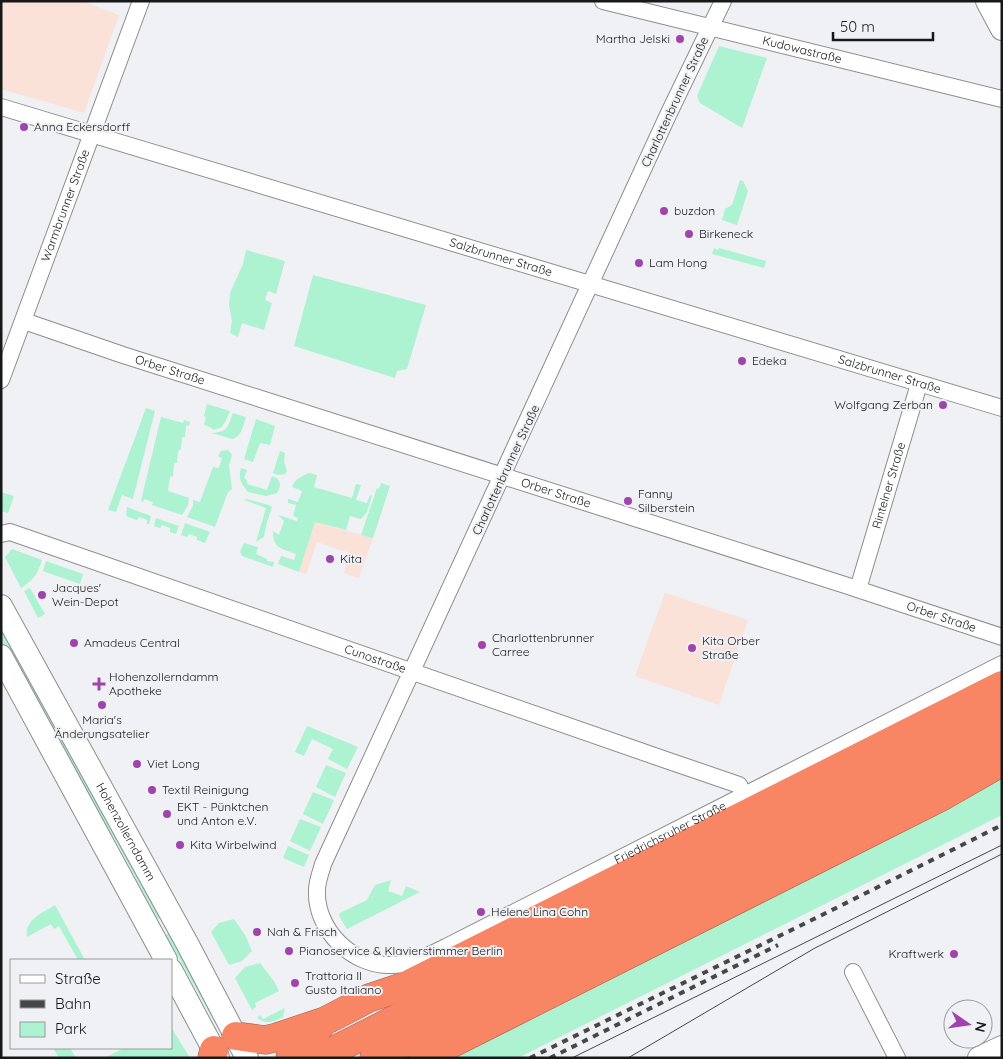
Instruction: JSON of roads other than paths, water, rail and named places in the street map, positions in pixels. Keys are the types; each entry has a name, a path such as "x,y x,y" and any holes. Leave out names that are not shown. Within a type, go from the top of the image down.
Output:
{"highway":[{"path":"225,1052 325,1021 369,998 405,986 1002,685"},
{"path":"301,1056 876,774 1002,708"},
{"path":"374,1058 1002,737"},
{"path":"423,1058 934,800 1002,762"},
{"path":"301,1056 325,1021"}],"main road":[{"path":"987,1 1002,29"},
{"name":"Hohenzollerndamm","path":"1,606 188,945 225,1052"},
{"name":"Hohenzollerndamm","path":"1,656 165,959"},
{"path":"172,972 225,1052"},
{"path":"979,1058 1002,1047"}],"street":[{"name":"Warmbrunner Straße","path":"1,380 140,1"},
{"name":"Kudowastraße","path":"602,1 1002,98"},
{"name":"Charlottenbrunner Straße","path":"336,940 324,920 318,902 317,889 322,870 502,475 722,1"},
{"name":"Salzbrunner Straße","path":"1,107 1002,408"},
{"name":"Orber Straße","path":"24,321 123,355 858,589 1002,637"},
{"name":"Rintelner Straße","path":"858,589 919,384"},
{"name":"Cunostraße","path":"1,534 10,532 739,785 744,795"},
{"name":"Friedrichsruher Straße","path":"336,940 345,949 368,961 391,965 415,961 450,945 1002,664"},
{"path":"854,972 897,1058"}],"tram line":[{"path":"572,1058 1002,845"},
{"path":"628,1058 815,948 1002,854"}],"railway":[{"path":"530,1058 1002,825"},
{"path":"550,1058 778,945"}],"place":[{"name":"Martha Jelski","path":"680,39"},
{"name":"Anna Eckersdorff","path":"24,127"},
{"name":"buzdon","path":"664,211"},
{"name":"Birkeneck","path":"689,234"},
{"name":"Lam Hong","path":"639,263"},
{"name":"Edeka","path":"742,361"},
{"name":"Wolfgang Zerban","path":"943,405"},
{"name":"Fanny Silberstein","path":"628,501"},
{"name":"Kita","path":"330,559"},
{"name":"Jacques' Wein-Depot","path":"42,595"},
{"name":"Amadeus Central","path":"74,643"},
{"name":"Charlottenbrunner Carree","path":"482,645"},
{"name":"Kita Orber Straße","path":"692,648"},
{"name":"Hohenzollerndamm Apotheke","path":"99,684"},
{"name":"Maria's Änderungsatelier","path":"102,705"},
{"name":"Viet Long","path":"137,764"},
{"name":"Textil Reinigung","path":"152,790"},
{"name":"EKT - Pünktchen und Anton e.V.","path":"167,814"},
{"name":"Kita Wirbelwind","path":"180,845"},
{"name":"Helene Lina Cohn","path":"481,912"},
{"name":"Nah & Frisch","path":"257,932"},
{"name":"Pianoservice & Klavierstimmer Berlin","path":"289,951"},
{"name":"Kraftwerk","path":"954,954"},
{"name":"Trattoria Il Gusto Italiano","path":"295,983"}]}
